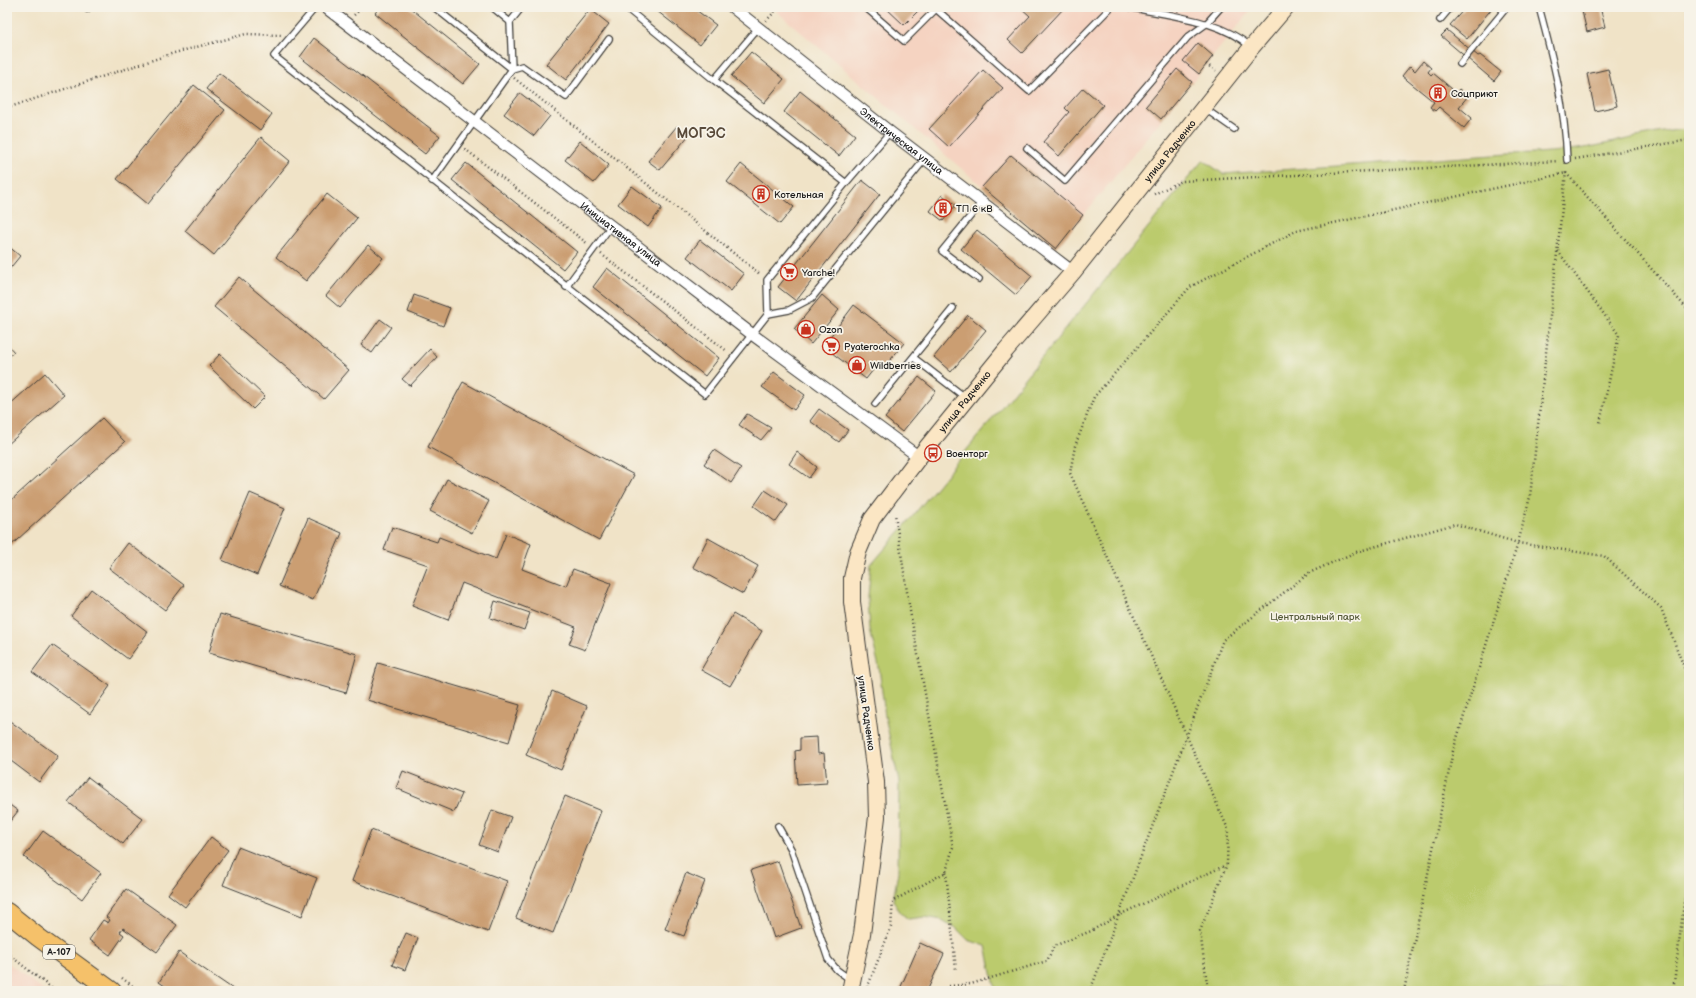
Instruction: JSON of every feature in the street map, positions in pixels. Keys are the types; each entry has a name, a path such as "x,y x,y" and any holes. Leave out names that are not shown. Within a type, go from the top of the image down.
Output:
{"main road":[{"name":"А-107","path":"8,914 38,937 115,983"}],"street":[{"name":"Инициативная улица","path":"325,7 474,122 612,225 753,335 919,457"},
{"name":"Электрическая улица","path":"732,7 890,132 1073,272"},
{"name":"улица Радченко","path":"852,986 862,934 876,817 876,782 852,602 852,578 858,552 872,520 919,457 1006,350 1073,272 1251,48 1286,7"}],"lane":[{"path":"316,7 274,56 566,287 705,394 753,335 768,314 767,280 846,183 890,132"},
{"path":"434,7 510,71"},
{"path":"492,7 510,22"},
{"path":"510,71 510,22 522,7"},
{"path":"625,7 714,80 846,183"},
{"path":"865,7 904,41 937,8 1029,91 1111,7"},
{"path":"1129,7 1206,24 1232,33 1251,48"},
{"path":"1027,148 1065,181 1188,37 1206,24 1221,7"},
{"path":"1440,20 1451,7"},
{"path":"1460,64 1507,7"},
{"path":"1539,7 1559,85 1566,128 1568,160"},
{"path":"714,80 758,28"},
{"path":"432,181 510,71 522,66 566,97 609,39"},
{"path":"1204,108 1234,129"},
{"path":"768,314 789,310 812,298 925,159"},
{"path":"979,279 942,251 982,202"},
{"path":"566,287 612,225"},
{"path":"875,404 914,358 953,308"},
{"path":"914,358 967,398"},
{"path":"778,826 792,849 828,959 852,986"}],"path":[{"path":"758,28 779,7"},
{"path":"7,108 174,53 246,34 292,35"},
{"path":"1206,64 1218,72"},
{"path":"510,71 767,280"},
{"path":"1151,195 1182,181 1568,160 1689,140"},
{"path":"1404,991 1453,751 1518,543 1530,497 1566,173"},
{"path":"1566,173 1689,311"},
{"path":"1208,991 1200,931 1227,864 1228,829 1070,473 1075,446 1094,397 1190,288 1296,231 1566,173"},
{"path":"1558,250 1619,335 1600,423"},
{"path":"898,509 894,515 953,847 946,872 956,970"},
{"path":"1090,991 1223,640 1309,573 1356,552 1455,524 1518,543 1604,556 1661,608 1689,680"},
{"path":"949,986 971,984 1047,961 1054,946 1091,931 1119,915 1227,864"},
{"path":"866,991 891,927 893,901 946,872"},
{"path":"1673,991 1681,940 1684,903 1689,894"},
{"path":"7,954 55,991"},
{"path":"115,983 139,991"}],"shaded area":[{"path":"780,7 1253,7 1056,249 776,11"},
{"path":"7,962 44,991 7,991"}],"green space":[{"name":"Центральный парк","path":"1689,129 1689,991 996,991 986,946 968,940 956,928 942,920 925,917 908,919 901,913 893,901 898,872 899,782 885,716 879,667 870,630 868,598 871,565 912,517 1203,160 1223,174 1562,151 1653,134"}],"building":[{"path":"380,7 409,7 480,64 463,84 375,13"},
{"path":"652,7 692,7 716,25 700,45"},
{"path":"885,7 922,7 904,25"},
{"path":"1020,7 1065,7 1022,53 1008,40 1030,16"},
{"path":"1466,7 1493,7 1467,39 1450,25"},
{"path":"1581,7 1600,7 1605,27 1587,32"},
{"path":"590,9 609,24 566,80 546,64"},
{"path":"1447,30 1478,56 1480,55 1501,72 1494,81 1441,36"},
{"path":"314,38 440,136 425,154 300,57"},
{"path":"1198,43 1213,56 1199,74 1183,61"},
{"path":"751,52 784,79 764,103 731,76"},
{"name":"Соцприют","path":"1423,61 1431,68 1428,72 1431,75 1433,73 1452,89 1450,91 1455,95 1459,89 1468,96 1459,107 1472,118 1464,128 1439,107 1435,111 1430,107 1434,102 1402,76 1410,66 1415,71"},
{"path":"1177,69 1192,82 1161,119 1146,106"},
{"path":"1608,69 1617,106 1595,111 1587,74"},
{"path":"983,70 1003,88 949,147 929,129"},
{"path":"219,73 272,114 260,130 206,89"},
{"path":"194,85 225,110 148,204 117,179"},
{"path":"1083,88 1103,105 1059,156 1043,142 1069,112 1065,108"},
{"path":"800,91 855,135 839,156 784,112"},
{"path":"520,93 550,116 534,136 504,114"},
{"path":"677,126 689,135 660,170 648,161"},
{"path":"261,137 290,161 214,255 185,231"},
{"path":"580,141 609,165 594,183 565,160"},
{"path":"1011,155 1083,215 1056,249 982,187"},
{"path":"466,163 577,252 563,269 452,180"},
{"name":"Котельная","path":"741,164 794,207 780,224 727,182"},
{"path":"862,180 880,194 796,301 778,287"},
{"path":"632,186 662,208 648,227 618,204"},
{"path":"327,194 357,218 306,281 276,257"},
{"name":"ТП 6 кВ","path":"942,195 956,205 943,221 930,211"},
{"path":"977,230 1032,276 1016,295 961,249"},
{"path":"700,240 744,274 731,291 687,257"},
{"path":"7,245 20,256 7,272"},
{"path":"368,245 383,258 340,308 326,296"},
{"path":"607,268 719,358 705,376 593,287"},
{"path":"239,277 349,370 324,399 214,307"},
{"path":"414,295 450,308 443,326 408,312"},
{"path":"822,295 839,310 811,344 794,329"},
{"path":"854,305 904,343 883,369 877,365 866,379 823,346"},
{"path":"968,315 986,330 951,372 934,357"},
{"path":"380,319 391,327 372,353 361,345"},
{"path":"7,344 14,352 7,358"},
{"path":"430,349 437,357 410,386 402,379"},
{"path":"220,354 265,397 253,409 209,366"},
{"path":"774,372 805,395 794,410 762,387"},
{"path":"45,373 64,395 7,445 7,407"},
{"path":"919,377 936,391 902,432 885,418"},
{"path":"463,382 634,475 599,540 428,447"},
{"path":"819,409 848,430 839,442 810,421"},
{"path":"747,414 771,428 761,440 739,425"},
{"path":"102,418 125,442 7,549 7,504"},
{"path":"714,450 741,468 731,483 704,464"},
{"path":"797,452 817,467 809,478 789,464"},
{"path":"447,479 489,501 472,533 430,511"},
{"path":"765,490 788,505 776,522 754,506"},
{"path":"250,493 285,508 257,575 222,560"},
{"path":"308,518 342,533 313,600 279,586"},
{"path":"392,527 437,542 439,537 496,559 506,534 531,544 522,569 566,586 573,569 611,583 585,650 569,644 576,627 462,583 448,620 412,606 428,565 384,550"},
{"path":"708,538 758,566 743,594 693,567"},
{"path":"128,543 184,585 165,610 109,568"},
{"path":"91,589 148,632 128,659 71,616"},
{"path":"495,601 530,613 524,630 490,618"},
{"path":"220,614 357,654 346,693 209,653"},
{"path":"733,614 762,631 730,686 701,670"},
{"path":"52,645 110,686 90,714 32,672"},
{"path":"378,663 520,705 509,742 367,700"},
{"path":"552,691 587,706 561,770 526,755"},
{"path":"7,719 58,756 39,782 7,758"},
{"path":"817,737 818,754 824,753 827,783 797,785 795,751 800,750 800,738"},
{"path":"403,771 462,794 454,812 396,788"},
{"path":"88,777 143,819 123,844 68,802"},
{"path":"565,796 601,811 553,933 516,918"},
{"path":"7,803 18,811 7,825"},
{"path":"492,810 511,817 498,852 479,845"},
{"path":"371,830 507,881 488,932 352,881"},
{"path":"43,831 101,873 82,899 24,857"},
{"path":"211,837 228,850 185,907 168,894"},
{"path":"238,847 317,878 302,916 223,885"},
{"path":"778,861 801,928 774,938 751,870"},
{"path":"686,873 705,881 684,936 665,929"},
{"path":"126,889 177,925 157,952 123,928 120,932 124,935 110,955 89,940 103,920 108,923 110,920 106,917"},
{"path":"406,933 418,938 405,970 392,965"},
{"path":"920,943 944,954 927,991 899,991"},
{"path":"179,952 236,991 172,991 159,982"}],"place":[{"name":"Соцприют","path":"1438,93"},
{"name":"Котельная","path":"761,194"},
{"name":"ТП 6 кВ","path":"943,208"},
{"name":"Yarche!","path":"789,272"},
{"name":"Ozon","path":"806,329"},
{"name":"Pyaterochka","path":"831,346"},
{"name":"Wildberries","path":"857,365"},
{"name":"Военторг","path":"933,453"}],"district":[{"name":"МОГЭС","path":"701,133"}]}
